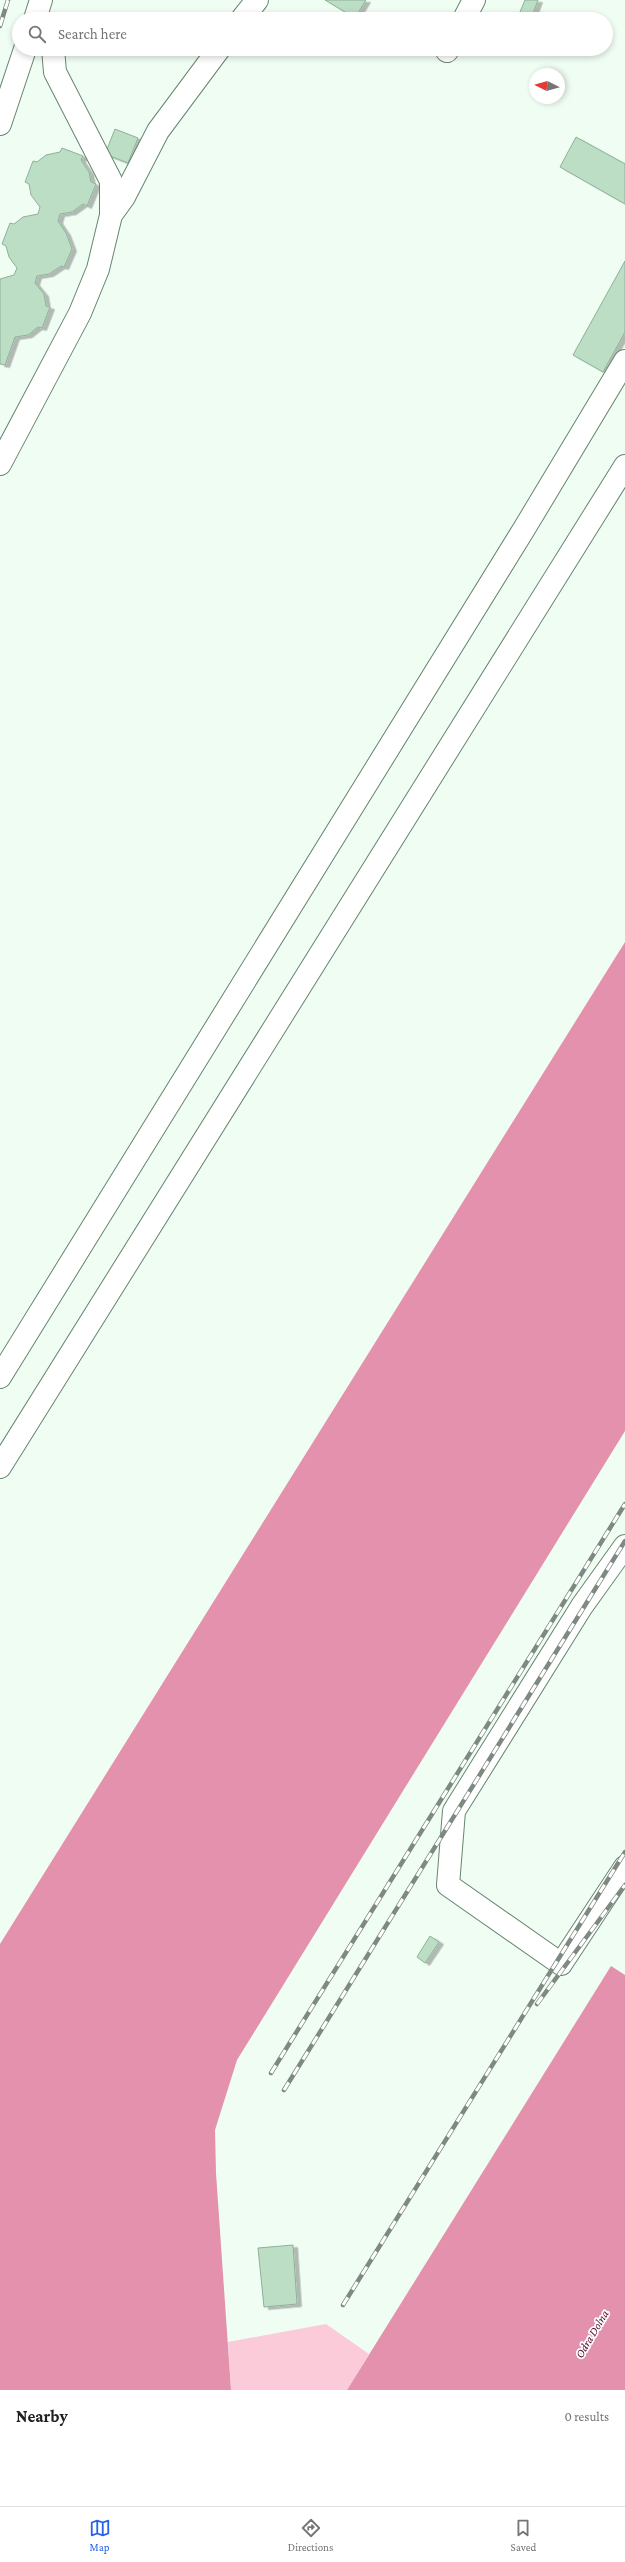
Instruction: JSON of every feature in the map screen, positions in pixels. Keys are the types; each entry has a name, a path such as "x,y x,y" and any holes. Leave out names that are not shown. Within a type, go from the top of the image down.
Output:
{"lane":[{"path":"37,12 41,0"},
{"path":"47,0 48,12"},
{"path":"248,12 257,0"},
{"path":"468,12 474,0"},
{"path":"0,124 23,56"},
{"path":"0,464 80,313 98,269 111,215 111,181 55,72 54,56"},
{"path":"111,215 124,197 158,130 215,56"},
{"path":"0,1378 524,529 625,361"},
{"path":"0,1467 625,466"},
{"path":"625,1546 582,1606 454,1811 448,1885 561,1964 625,1867"}],"shaded area":[{"path":"326,2324 369,2354 347,2390 231,2390 228,2342"}],"water":[{"path":"625,942 625,1431 237,2060 215,2130 216,2173 231,2390 0,2390 0,1944"},
{"name":"Odra Dolna","path":"611,1966 625,1975 625,2390 347,2390"}],"building":[{"path":"325,0 366,0 359,12 345,12"},
{"path":"525,0 538,0 534,12 520,12"},
{"path":"115,129 138,138 128,163 105,154"},
{"path":"576,137 625,164 625,204 560,167"},
{"path":"62,148 83,156 81,160 89,172 91,182 96,184 87,206 83,204 72,212 60,214 58,221 66,233 72,249 64,267 61,266 49,274 37,276 35,283 44,294 46,306 50,307 42,328 38,327 28,335 15,337 5,365 0,364 0,279 14,275 17,268 9,257 6,246 2,244 10,223 14,224 23,217 38,214 40,207 31,195 29,184 25,182 33,161 37,162 46,155 60,152"},
{"path":"625,261 625,332 603,372 573,355"},
{"path":"430,1936 439,1942 425,1963 417,1957"},
{"path":"293,2245 297,2304 264,2307 258,2248"}],"railway":[{"path":"0,26 8,0"},
{"path":"271,2073 625,1504"},
{"path":"284,2090 625,1541"},
{"path":"343,2305 625,1852"},
{"path":"537,2004 625,1885"}]}
